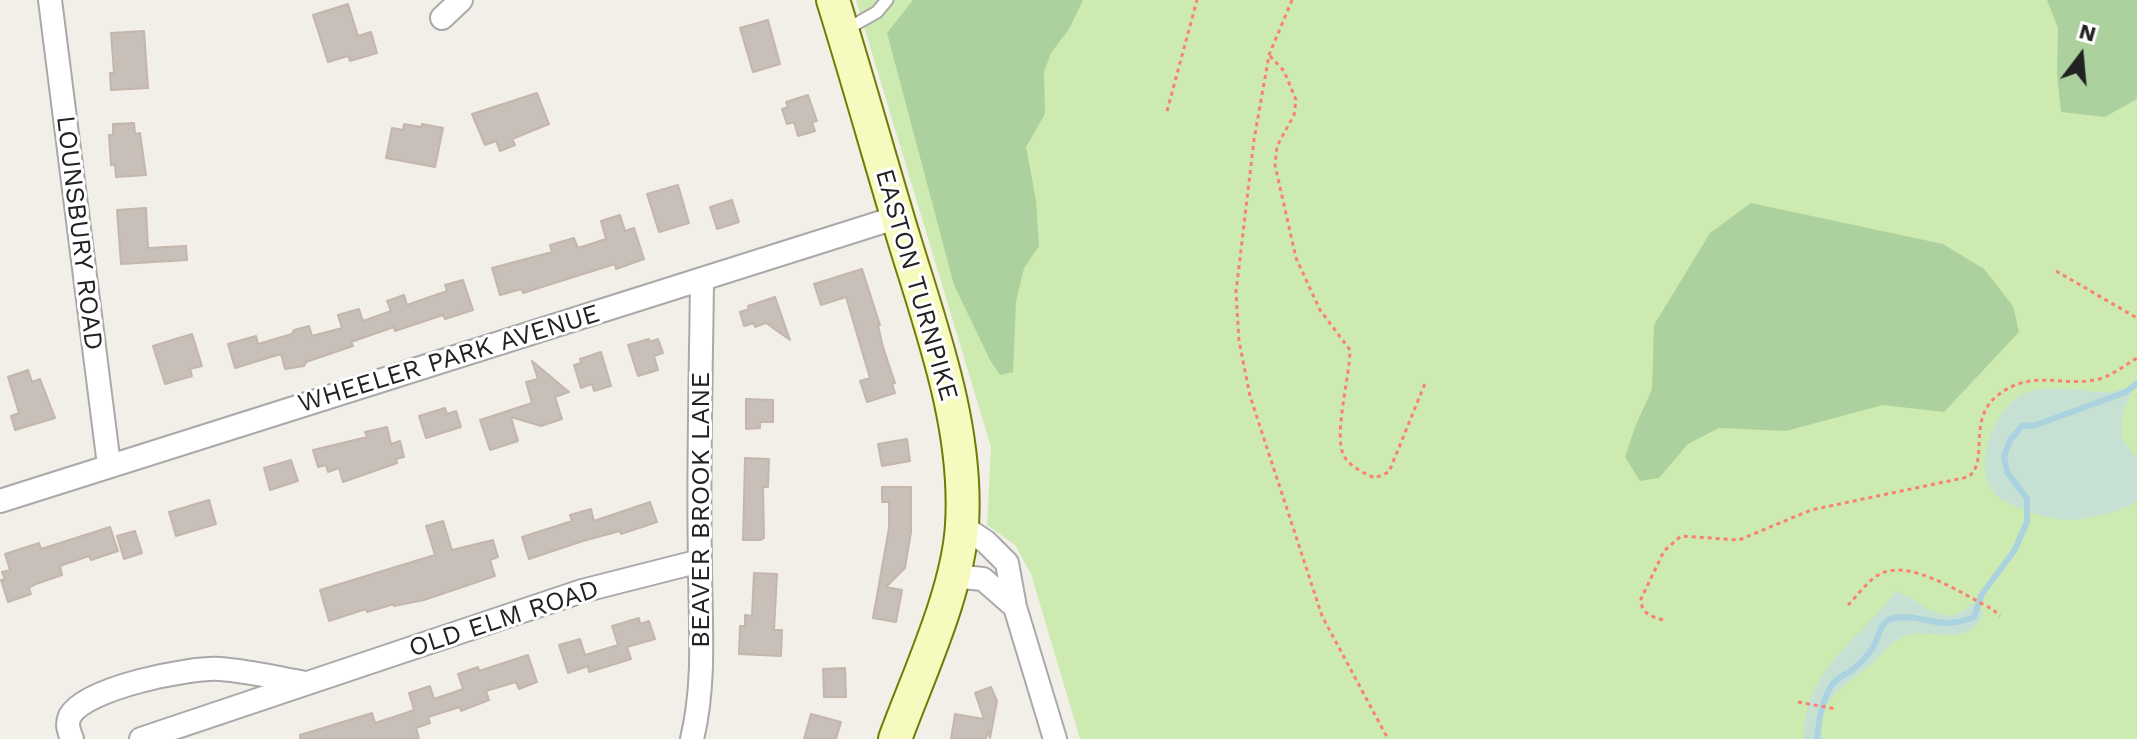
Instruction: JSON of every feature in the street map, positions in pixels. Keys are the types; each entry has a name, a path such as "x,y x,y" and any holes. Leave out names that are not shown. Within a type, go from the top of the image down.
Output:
{"main road":[{"name":"EASTON TURNPIKE","path":"833,0 944,370 960,452 962,526 952,576 930,650 895,739"}],"street":[{"name":"LOUNSBURY ROAD","path":"50,0 109,465"},
{"path":"442,18 461,0"},
{"name":"WHEELER PARK AVENUE","path":"0,501 898,217"},
{"name":"BEAVER BROOK LANE","path":"692,739 697,716 702,646 702,280"},
{"path":"962,526 986,542 1007,563 1015,607 1055,739"},
{"name":"OLD ELM ROAD","path":"141,739 582,591 700,561"},
{"path":"952,576 983,579 1015,607"},
{"name":"OLD ELM ROAD","path":"72,739 68,728 69,718 75,709 100,695 149,678 218,669 310,684"}],"lane":[{"path":"843,31 877,12 887,0"}],"path":[{"path":"1167,111 1197,0"},
{"path":"1292,0 1269,55 1254,140 1236,292 1239,341 1250,396 1322,616 1388,739"},
{"path":"1269,55 1284,71 1295,94 1296,105 1277,146 1276,179 1302,274 1326,320 1350,350 1341,439 1344,456 1356,468 1375,478 1389,472 1426,381"},
{"path":"2056,271 2137,318"},
{"path":"1663,620 1645,613 1641,599 1664,551 1681,536 1739,540 1811,510 1968,477 1976,469 1979,459 1978,434 1984,413 2000,393 2034,379 2101,378 2137,358"},
{"path":"1848,605 1876,575 1897,568 1929,577 2000,616"},
{"path":"1798,702 1836,709"}],"green space":[{"path":"856,0 2137,0 2137,739 1080,739 1031,574 1015,545 987,525 991,447"},
{"path":"913,0 1083,0 1069,29 1051,53 1044,72 1045,114 1026,147 1036,200 1039,246 1024,268 1016,302 1013,372 1000,375 954,285 887,33"},
{"path":"2047,0 2137,0 2137,99 2105,117 2061,112 2057,74 2058,28"},
{"path":"1751,203 1943,244 1984,269 2013,306 2019,332 1944,412 1883,405 1786,431 1719,428 1688,444 1659,478 1640,481 1625,457 1652,389 1654,325 1710,233"},
{"path":"2134,386 2123,414 2121,431 2137,457 2137,501 2103,515 2060,519 2012,505 1998,497 1989,486 1985,471 1989,438 1996,422 2018,397 2039,389 2104,392"},
{"path":"1896,591 1943,614 1953,615 1972,603 1984,612 1969,631 1951,635 1908,635 1889,646 1828,703 1821,726 1824,739 1804,739 1806,715 1823,675"}],"building":[{"path":"348,4 358,36 371,32 377,53 350,61 348,56 328,62 313,15"},
{"path":"768,20 780,64 753,72 740,28"},
{"path":"144,31 148,88 111,90 110,73 114,73 111,33"},
{"path":"537,93 549,124 512,139 515,145 500,151 496,141 485,145 472,114"},
{"path":"808,95 817,121 812,122 815,131 798,136 794,122 787,124 782,109 788,107 786,102"},
{"path":"134,123 135,134 140,133 146,175 116,177 115,164 111,165 109,135 113,135 113,124"},
{"path":"404,124 443,128 435,167 386,158 392,128 403,130"},
{"path":"678,185 689,223 659,232 647,194"},
{"path":"732,200 739,222 717,229 710,207"},
{"path":"146,208 148,248 186,246 187,260 121,264 117,210"},
{"path":"620,215 625,231 634,228 644,259 616,269 615,264 523,293 522,289 500,295 492,268 552,252 550,245 574,238 578,248 606,239 601,221"},
{"path":"862,269 895,383 892,384 895,393 867,402 860,381 870,378 846,297 821,305 814,284"},
{"path":"463,280 473,310 445,319 443,315 395,331 394,327 351,342 353,346 306,362 304,366 285,369 281,354 235,368 228,344 256,336 258,344 309,326 312,336 342,328 338,315 359,309 363,321 391,311 387,301 404,295 407,305 447,291 445,285"},
{"path":"775,297 790,340 766,323 755,327 754,323 744,326 740,312"},
{"path":"192,334 202,366 190,369 192,376 165,384 153,346"},
{"path":"649,339 650,342 658,339 663,353 654,356 658,370 638,376 628,345"},
{"path":"601,352 611,386 594,391 592,384 581,388 574,365 581,363 580,359"},
{"path":"532,361 569,392 555,397 562,419 541,426 511,417 518,441 490,450 480,420 532,403 526,382 538,379"},
{"path":"28,370 32,382 40,379 55,418 15,430 11,416 19,413 8,377"},
{"path":"746,399 773,400 773,422 760,422 760,428 746,429"},
{"path":"445,408 447,414 456,411 461,427 426,438 419,416"},
{"path":"387,427 391,444 400,441 404,457 396,459 397,463 343,482 339,468 328,472 326,465 318,467 313,450 367,437 365,432"},
{"path":"907,439 910,461 882,466 878,444"},
{"path":"745,458 769,459 768,487 763,487 764,538 760,540 743,540"},
{"path":"291,460 298,481 270,490 264,468"},
{"path":"882,487 911,487 911,532 905,568 886,587 902,590 896,622 873,618 889,528 889,502 882,502"},
{"path":"209,500 216,524 176,536 169,512"},
{"path":"650,502 657,522 529,559 522,537 572,521 570,515 591,509 594,521"},
{"path":"443,521 452,550 493,540 498,557 490,560 495,576 424,600 367,612 366,609 329,621 320,590 435,555 426,526"},
{"path":"110,527 118,551 91,560 89,556 60,566 62,575 36,584 29,588 31,594 8,602 1,580 5,579 2,572 10,570 5,554 39,543 41,549"},
{"path":"135,531 142,553 124,559 117,536"},
{"path":"754,573 777,574 774,630 782,630 781,656 739,654 740,626 745,626 745,615 752,616"},
{"path":"639,618 640,624 649,621 655,639 627,647 631,659 589,672 588,666 568,673 559,645 580,639 585,655 618,645 612,626"},
{"path":"528,655 537,682 519,689 516,682 486,691 489,700 461,711 460,707 428,717 430,723 416,728 419,739 300,739 300,735 372,713 375,723 406,713 414,710 409,693 430,686 434,699 463,689 458,674 478,667 479,671"},
{"path":"845,668 846,697 824,697 823,669"},
{"path":"991,687 997,701 990,738 988,731 986,739 951,739 955,714 984,719 975,693"},
{"path":"811,714 841,722 836,739 804,739"}],"waterway":[{"path":"1817,739 1828,691 1838,678 1855,668 1866,656 1885,622 1905,617 1951,623 1974,617 1982,594 2014,551 2027,522 2027,499 2007,472 2004,456 2011,439 2022,426 2036,425 2126,392 2137,383"}]}
